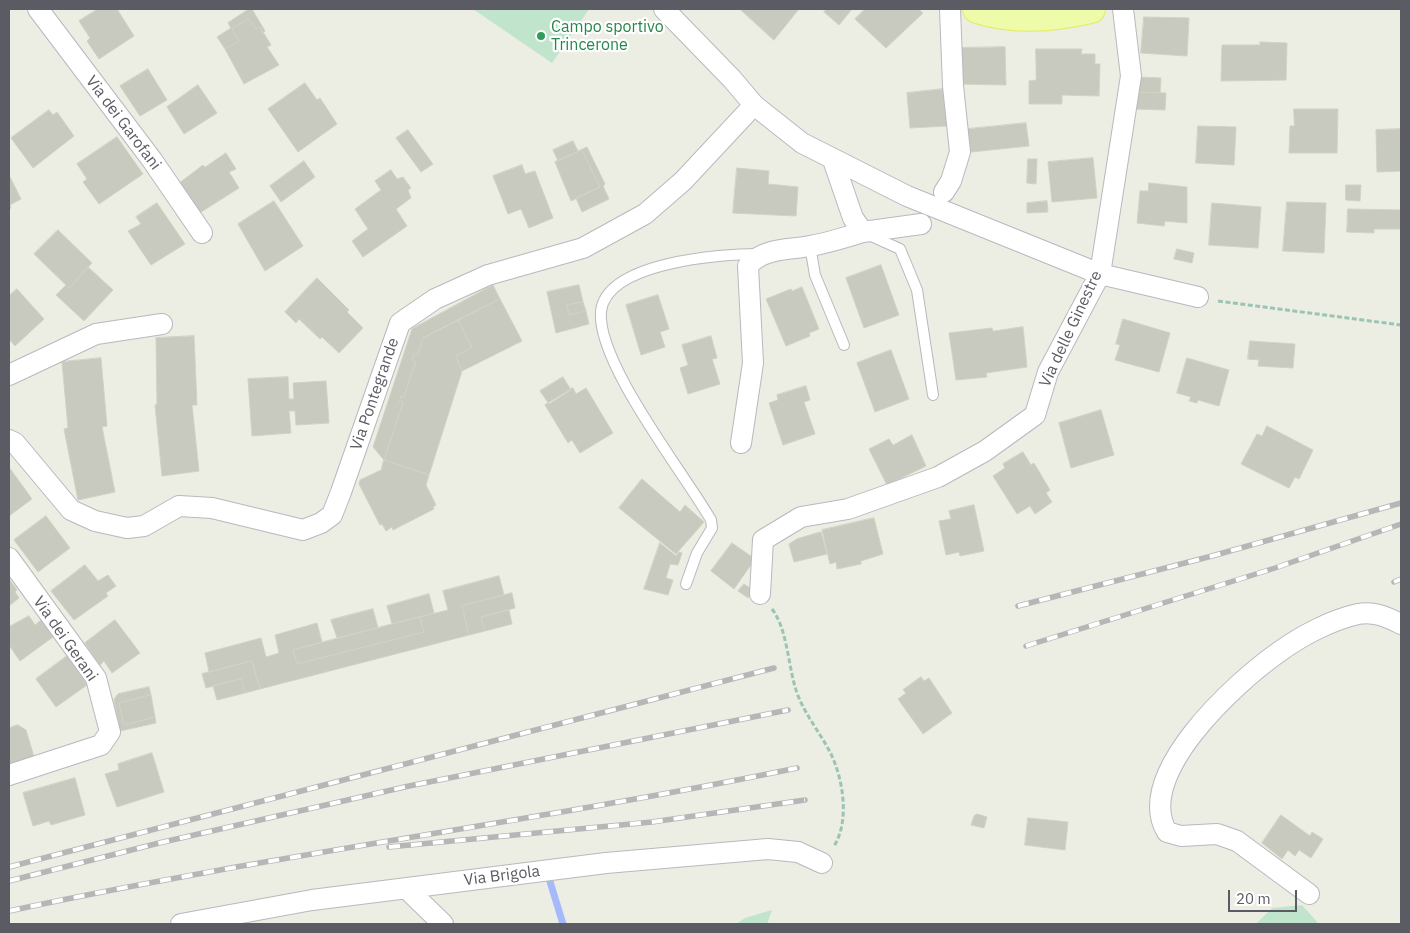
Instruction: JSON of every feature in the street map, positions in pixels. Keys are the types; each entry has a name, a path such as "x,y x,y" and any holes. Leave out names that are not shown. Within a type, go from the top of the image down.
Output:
{"main road":[{"path":"977,9 996,15 1045,18 1091,9"}],"street":[{"path":"664,9 732,79 754,105 802,143 941,211 1100,274 1198,297"},
{"path":"944,192 951,181 960,152 953,86 950,9"},
{"name":"Via delle Ginestre","path":"760,594 763,540 801,517 848,509 938,477 985,451 1035,415 1048,372 1100,274 1131,76 1123,9"},
{"name":"Via dei Garofani","path":"43,11 152,160 202,233"},
{"name":"Via Pontegrande","path":"9,440 15,443 71,510 95,521 127,528 144,526 179,506 212,508 303,530 320,523 332,515 400,323 435,299 488,275 583,248 645,214 683,181 754,105"},
{"path":"834,160 853,218 864,232"},
{"path":"741,443 753,363 748,266 752,261 767,254 810,246 864,232 921,224"},
{"path":"9,375 96,334 162,324"},
{"name":"Via dei Gerani","path":"9,558 96,678 110,732 101,745 9,775"},
{"path":"1309,894 1238,841 1217,834 1181,836 1167,832 1161,822 1159,797 1171,770 1192,732 1218,703 1279,652 1326,626 1358,614 1377,613 1401,624"},
{"name":"Via Brigola","path":"181,924 312,900 606,863 768,849 798,852 822,863"},
{"path":"406,888 443,924"}],"lane":[{"path":"864,232 900,250 917,290 933,395"},
{"path":"810,246 815,275 844,345"},
{"path":"686,584 697,553 712,528 711,520 616,369 603,332 601,310 613,287 638,273 686,260 725,254 767,254"}],"path":[{"path":"1198,297 1237,306 1401,325"},
{"path":"760,594 776,615 797,694 832,756 845,806 840,836 822,863"}],"green space":[{"name":"Campo sportivo Trincerone","path":"473,9 589,9 552,63"},
{"path":"1302,905 1319,924 1256,924 1272,908"},
{"path":"772,910 767,924 736,924 745,918"}],"building":[{"path":"98,9 117,9 134,36 99,59 87,41 90,38 79,21"},
{"path":"249,9 252,9 265,31 263,33 260,27 256,29 249,19 232,29 239,41 225,49 217,37 231,28 228,23"},
{"path":"740,9 799,9 774,40"},
{"path":"827,9 852,9 839,25 824,12"},
{"path":"865,9 918,9 923,13 886,48 855,19"},
{"path":"1144,17 1189,18 1187,56 1141,53"},
{"path":"249,19 256,29 260,27 271,45 267,47 279,65 244,84 225,49 239,41 232,29"},
{"path":"1260,42 1287,43 1286,80 1221,81 1222,45 1260,45"},
{"path":"1005,47 1006,85 960,84 959,48"},
{"path":"1036,49 1082,49 1081,54 1095,54 1095,64 1100,64 1099,96 1062,95 1062,104 1029,104 1029,81 1036,80"},
{"path":"148,69 167,100 140,116 120,86"},
{"path":"1138,77 1161,78 1160,93 1137,92"},
{"path":"305,83 317,100 320,98 337,124 298,152 268,109"},
{"path":"198,85 217,113 184,134 167,107"},
{"path":"943,89 947,126 910,128 907,93"},
{"path":"1137,92 1166,93 1165,110 1136,109"},
{"path":"1294,109 1338,109 1337,153 1289,153 1290,126 1294,126"},
{"path":"49,110 53,115 57,112 74,136 33,168 11,138"},
{"path":"1026,123 1029,146 971,152 968,129"},
{"path":"1198,126 1236,127 1234,165 1196,163"},
{"path":"1401,129 1401,171 1377,172 1376,130"},
{"path":"408,130 433,164 421,172 396,138"},
{"path":"117,137 143,174 99,204 83,182 87,179 77,164"},
{"path":"573,141 578,151 587,147 605,184 603,186 609,199 582,212 576,198 600,187 582,150 558,161 553,150"},
{"path":"582,150 600,187 571,201 555,162"},
{"path":"226,153 236,169 229,172 239,188 198,214 184,188 181,189 178,184 203,165 205,167"},
{"path":"1093,158 1097,198 1052,202 1048,162"},
{"path":"1028,159 1037,159 1036,184 1027,183"},
{"path":"304,161 315,177 281,202 270,186"},
{"path":"522,165 525,174 535,171 553,218 529,228 521,209 508,214 493,176"},
{"path":"737,168 769,171 768,184 798,187 796,216 733,213"},
{"path":"391,170 397,179 403,177 411,188 408,190 411,198 396,209 407,226 363,257 352,241 368,229 355,209 381,190 375,181"},
{"path":"9,175 21,199 10,205 11,208 9,209"},
{"path":"1149,183 1187,187 1187,223 1165,221 1164,226 1137,223 1140,191 1148,191"},
{"path":"1346,185 1361,185 1360,201 1346,200"},
{"path":"274,201 303,246 265,271 238,224"},
{"path":"1047,201 1048,212 1027,213 1027,203"},
{"path":"1287,202 1326,203 1324,253 1283,251"},
{"path":"157,203 185,244 151,265 128,231 141,224 136,217"},
{"path":"1212,203 1261,207 1258,248 1209,245"},
{"path":"1348,209 1401,210 1401,229 1374,229 1374,233 1347,232"},
{"path":"58,230 92,263 69,288 34,254"},
{"path":"1177,249 1194,253 1192,263 1174,259"},
{"path":"881,265 899,315 864,328 846,278"},
{"path":"88,267 113,290 84,321 56,295 66,285 69,288"},
{"path":"317,278 349,310 347,312 363,328 339,353 322,337 320,339 299,319 296,323 285,312"},
{"path":"493,285 500,299 423,338 418,355 414,354 412,360 416,361 404,397 401,396 399,401 403,402 384,460 373,447 412,329"},
{"path":"579,285 583,302 567,305 569,315 586,311 589,324 556,333 547,292"},
{"path":"802,287 819,329 809,333 810,336 786,346 766,299 791,289 792,291"},
{"path":"17,289 44,319 15,346 9,339 9,296"},
{"path":"658,295 669,329 660,332 665,347 641,355 626,305"},
{"path":"500,299 522,341 462,371 456,356 472,347 458,320"},
{"path":"583,302 586,311 569,315 567,305"},
{"path":"1123,319 1170,333 1159,372 1115,360 1120,345 1116,344"},
{"path":"458,320 472,347 456,356 462,371 429,475 384,460 403,402 399,401 401,396 404,397 416,361 412,360 414,354 418,355 423,338"},
{"path":"1023,327 1027,367 986,373 987,377 956,380 949,333 992,328 993,331"},
{"path":"194,336 197,405 192,405 199,471 162,476 155,405 157,404 156,338"},
{"path":"711,336 717,358 712,359 720,384 688,394 680,368 688,365 682,345"},
{"path":"1250,341 1295,344 1293,368 1258,366 1259,360 1248,359"},
{"path":"891,350 909,399 875,412 857,363"},
{"path":"101,358 107,426 102,427 115,492 78,500 64,429 68,428 62,362"},
{"path":"1187,358 1229,370 1219,406 1198,400 1197,403 1189,401 1191,397 1177,393"},
{"path":"288,377 289,399 294,399 293,383 326,381 329,423 296,425 295,411 289,411 291,433 252,436 248,379"},
{"path":"563,377 571,390 549,404 540,391"},
{"path":"806,386 810,400 804,402 815,434 783,445 769,403 778,400 777,395"},
{"path":"573,388 576,394 586,388 613,433 580,453 572,440 568,443 545,405"},
{"path":"1101,410 1114,455 1071,468 1059,423"},
{"path":"1267,426 1313,450 1299,479 1295,477 1289,488 1241,464 1257,434 1262,436"},
{"path":"912,435 926,466 887,485 869,449 889,439 893,445"},
{"path":"1023,452 1031,465 1034,463 1050,490 1046,493 1052,502 1035,514 1030,506 1017,514 993,476 1005,468 1003,464"},
{"path":"384,460 429,475 426,485 436,505 433,507 434,509 393,530 392,527 386,531 382,524 380,525 359,484 360,480 381,470"},
{"path":"9,467 32,499 9,516"},
{"path":"642,479 680,512 685,505 704,522 676,554 619,508"},
{"path":"974,505 984,551 960,556 959,552 946,555 939,521 951,519 949,511"},
{"path":"46,516 70,548 38,572 14,540"},
{"path":"874,518 883,554 861,561 861,564 837,569 836,562 830,564 822,530"},
{"path":"821,532 827,554 794,562 789,544 797,539"},
{"path":"660,543 676,556 679,552 682,553 678,565 670,564 666,578 673,580 668,595 644,589"},
{"path":"732,543 755,559 734,589 711,571"},
{"path":"85,565 98,581 108,575 116,586 106,593 108,596 74,620 51,591"},
{"path":"499,576 504,595 462,606 469,635 260,689 252,661 209,672 205,653 261,638 266,657 279,653 275,635 317,623 322,642 293,650 297,664 424,632 420,617 448,610 443,591"},
{"path":"9,579 17,590 15,592 19,598 9,606"},
{"path":"744,584 753,590 748,598 738,591"},
{"path":"512,593 515,608 481,617 485,631 469,635 462,606"},
{"path":"429,594 434,613 392,624 387,606"},
{"path":"373,609 378,628 337,638 331,620"},
{"path":"509,610 512,624 485,631 481,617"},
{"path":"29,616 35,625 41,620 53,637 20,661 9,645 9,627"},
{"path":"420,617 424,632 297,664 293,650"},
{"path":"115,620 140,653 112,673 104,661 100,665 85,643"},
{"path":"67,656 87,685 56,707 36,679"},
{"path":"252,661 260,689 245,693 241,679 206,688 202,674"},
{"path":"921,677 924,681 929,678 952,713 923,734 898,699 906,693 903,690"},
{"path":"241,679 245,693 217,700 213,686"},
{"path":"149,687 151,695 119,703 124,725 155,717 156,723 120,731 114,699 118,694"},
{"path":"151,695 155,717 124,725 119,703"},
{"path":"18,725 26,730 35,760 9,767 9,728"},
{"path":"152,753 164,792 117,807 105,774 119,770 118,764"},
{"path":"75,778 85,815 51,825 49,821 33,826 23,793"},
{"path":"977,814 987,817 984,828 971,825 974,816"},
{"path":"1281,815 1310,836 1312,832 1323,839 1311,858 1299,850 1295,856 1288,850 1282,859 1262,843"},
{"path":"1028,818 1068,822 1065,850 1025,845"}],"waterway":[{"path":"548,875 563,924"}],"railway":[{"path":"1018,606 1212,556 1401,503"},
{"path":"1026,646 1275,568 1401,524"},
{"path":"1394,582 1401,579"},
{"path":"9,867 774,668"},
{"path":"9,881 159,843 409,786 788,710"},
{"path":"9,911 304,855 600,805 797,768"},
{"path":"389,847 652,822 805,800"}],"place":[{"name":"Campo sportivo Trincerone","path":"541,36"}]}
